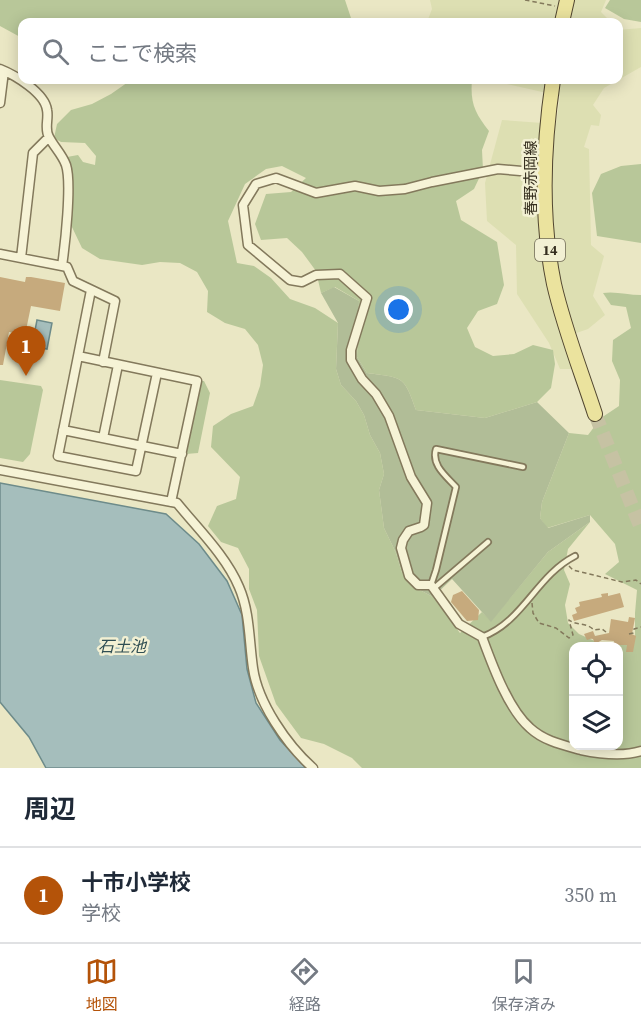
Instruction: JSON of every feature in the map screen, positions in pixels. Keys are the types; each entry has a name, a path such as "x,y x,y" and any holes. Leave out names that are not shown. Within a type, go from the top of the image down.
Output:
{"main road":[{"name":"春野赤岡線","path":"552,84 546,123 545,215 554,283 595,414"}],"street":[{"path":"0,103 2,70 18,80"},
{"path":"25,84 45,104 49,137 66,165 68,178 62,266"},
{"path":"21,258 33,153 49,137"},
{"path":"544,173 498,169 405,189 379,191 355,186 316,193 276,178 256,184 243,205 248,244 290,280 302,282 316,275 340,274 367,298 351,350 351,360 389,416 411,477 427,503 424,525 409,531 401,548 409,576 418,585 432,587 459,624 482,637 502,686 528,727 540,736 556,743 587,751 610,754 633,754 641,751"},
{"path":"0,254 67,267 73,281 115,301 103,362"},
{"path":"91,290 58,456 136,471 157,373"},
{"path":"78,356 197,381 171,502"},
{"path":"103,438 118,365"},
{"path":"63,430 182,454"},
{"path":"0,470 177,503 220,555 234,577 244,600 253,667 259,689 290,743 313,768"}],"lane":[{"path":"432,587 456,487 436,465 434,456 436,449 523,467"},
{"path":"432,587 488,542"},
{"path":"482,637 494,633 511,620 564,561 575,556"}],"path":[{"path":"525,0 566,4"},
{"path":"564,561 573,570 619,582 636,580 641,584"},
{"path":"533,593 533,613 539,623 556,627 569,638 573,635 569,620 573,624 587,625 594,630 602,629 606,632"},
{"path":"628,634 641,627"}],"green space":[{"path":"0,0 345,0 351,18 18,18 18,36 0,26"},
{"path":"430,0 606,0 601,12 607,18 429,18 432,9"},
{"path":"610,0 641,0 641,22 624,19 605,8"},
{"path":"641,28 641,67 623,77 623,30"},
{"path":"125,84 472,84 475,107 489,131 482,150 483,170 474,189 456,201 461,220 497,242 504,285 497,304 478,311 467,328 475,347 493,356 514,354 533,345 553,350 555,364 551,388 537,402 485,418 416,410 405,384 400,380 367,373 357,357 359,301 335,287 321,293 316,271 302,252 287,238 261,240 255,224 266,194 291,192 306,178 282,166 266,169 245,184 228,221 237,263 254,266 271,278 290,299 315,308 338,323 336,369 341,385 356,401 380,453 384,474 379,490 384,528 396,553 402,573 416,588 433,597 460,633 482,612 491,621 548,552 590,522 568,549 564,570 570,584 565,605 568,623 579,634 597,642 569,642 569,750 623,750 623,643 635,639 637,590 605,574 619,562 615,544 590,515 547,528 540,518 542,502 569,433 588,435 601,418 619,406 620,380 612,361 613,340 631,328 626,307 611,305 603,293 641,295 641,768 362,768 352,758 324,744 301,738 276,704 259,656 257,610 249,589 249,569 238,548 221,542 208,526 217,506 236,499 240,477 211,447 213,426 231,414 253,406 260,386 263,365 258,345 245,329 225,323 207,312 208,291 197,272 180,263 160,262 142,265 100,259 82,248 71,225 72,179 67,157 78,155 83,162 95,165 96,156 85,143 61,142 54,138 57,124 71,110 92,104"},
{"path":"507,84 611,84 604,88 593,105 601,115 599,126 591,125 584,147 589,149 591,245 604,256 593,296 605,315 588,329 562,338 573,369 560,369 549,343 517,294 516,245 487,221 485,183 502,120 556,124 560,96"},
{"path":"641,164 641,243 597,236 592,193 601,174 621,166"},
{"path":"334,287 359,301 357,357 367,373 400,380 405,384 416,410 485,418 537,402 569,433 542,502 540,518 548,528 590,515 590,522 548,552 491,622 452,579 433,597 416,588 402,573 396,553 384,528 379,490 384,474 380,453 370,435 364,415 356,401 341,385 336,369 338,323 321,293"},
{"path":"0,380 41,386 43,390 30,454 23,462 0,458"},
{"path":"201,381 204,381 210,393 198,453 186,454"}],"water":[{"path":"37,320 52,323 47,349 32,346"},
{"name":"石土池","path":"0,483 166,514 199,544 227,581 242,615 247,669 256,703 280,740 306,768 46,768 29,737 0,702"}],"building":[{"path":"0,277 25,282 26,277 31,277 65,283 60,311 31,306 25,335 9,332 3,365 0,365"},
{"path":"462,591 479,610 478,620 467,621 451,602 453,595"},
{"path":"608,593 608,596 620,593 624,607 574,621 572,615 577,613 575,608 580,606 579,602 602,597 601,594"},
{"path":"629,617 635,618 632,634 636,636 633,652 626,652 627,645 623,645 623,642 602,640 594,642 591,639 593,638 587,640 584,634 593,631 595,636 609,633 611,619 628,622"}],"tunnel":[{"path":"595,414 641,528"}],"place":[{"name":"十市小学校","path":"26,376"}]}
